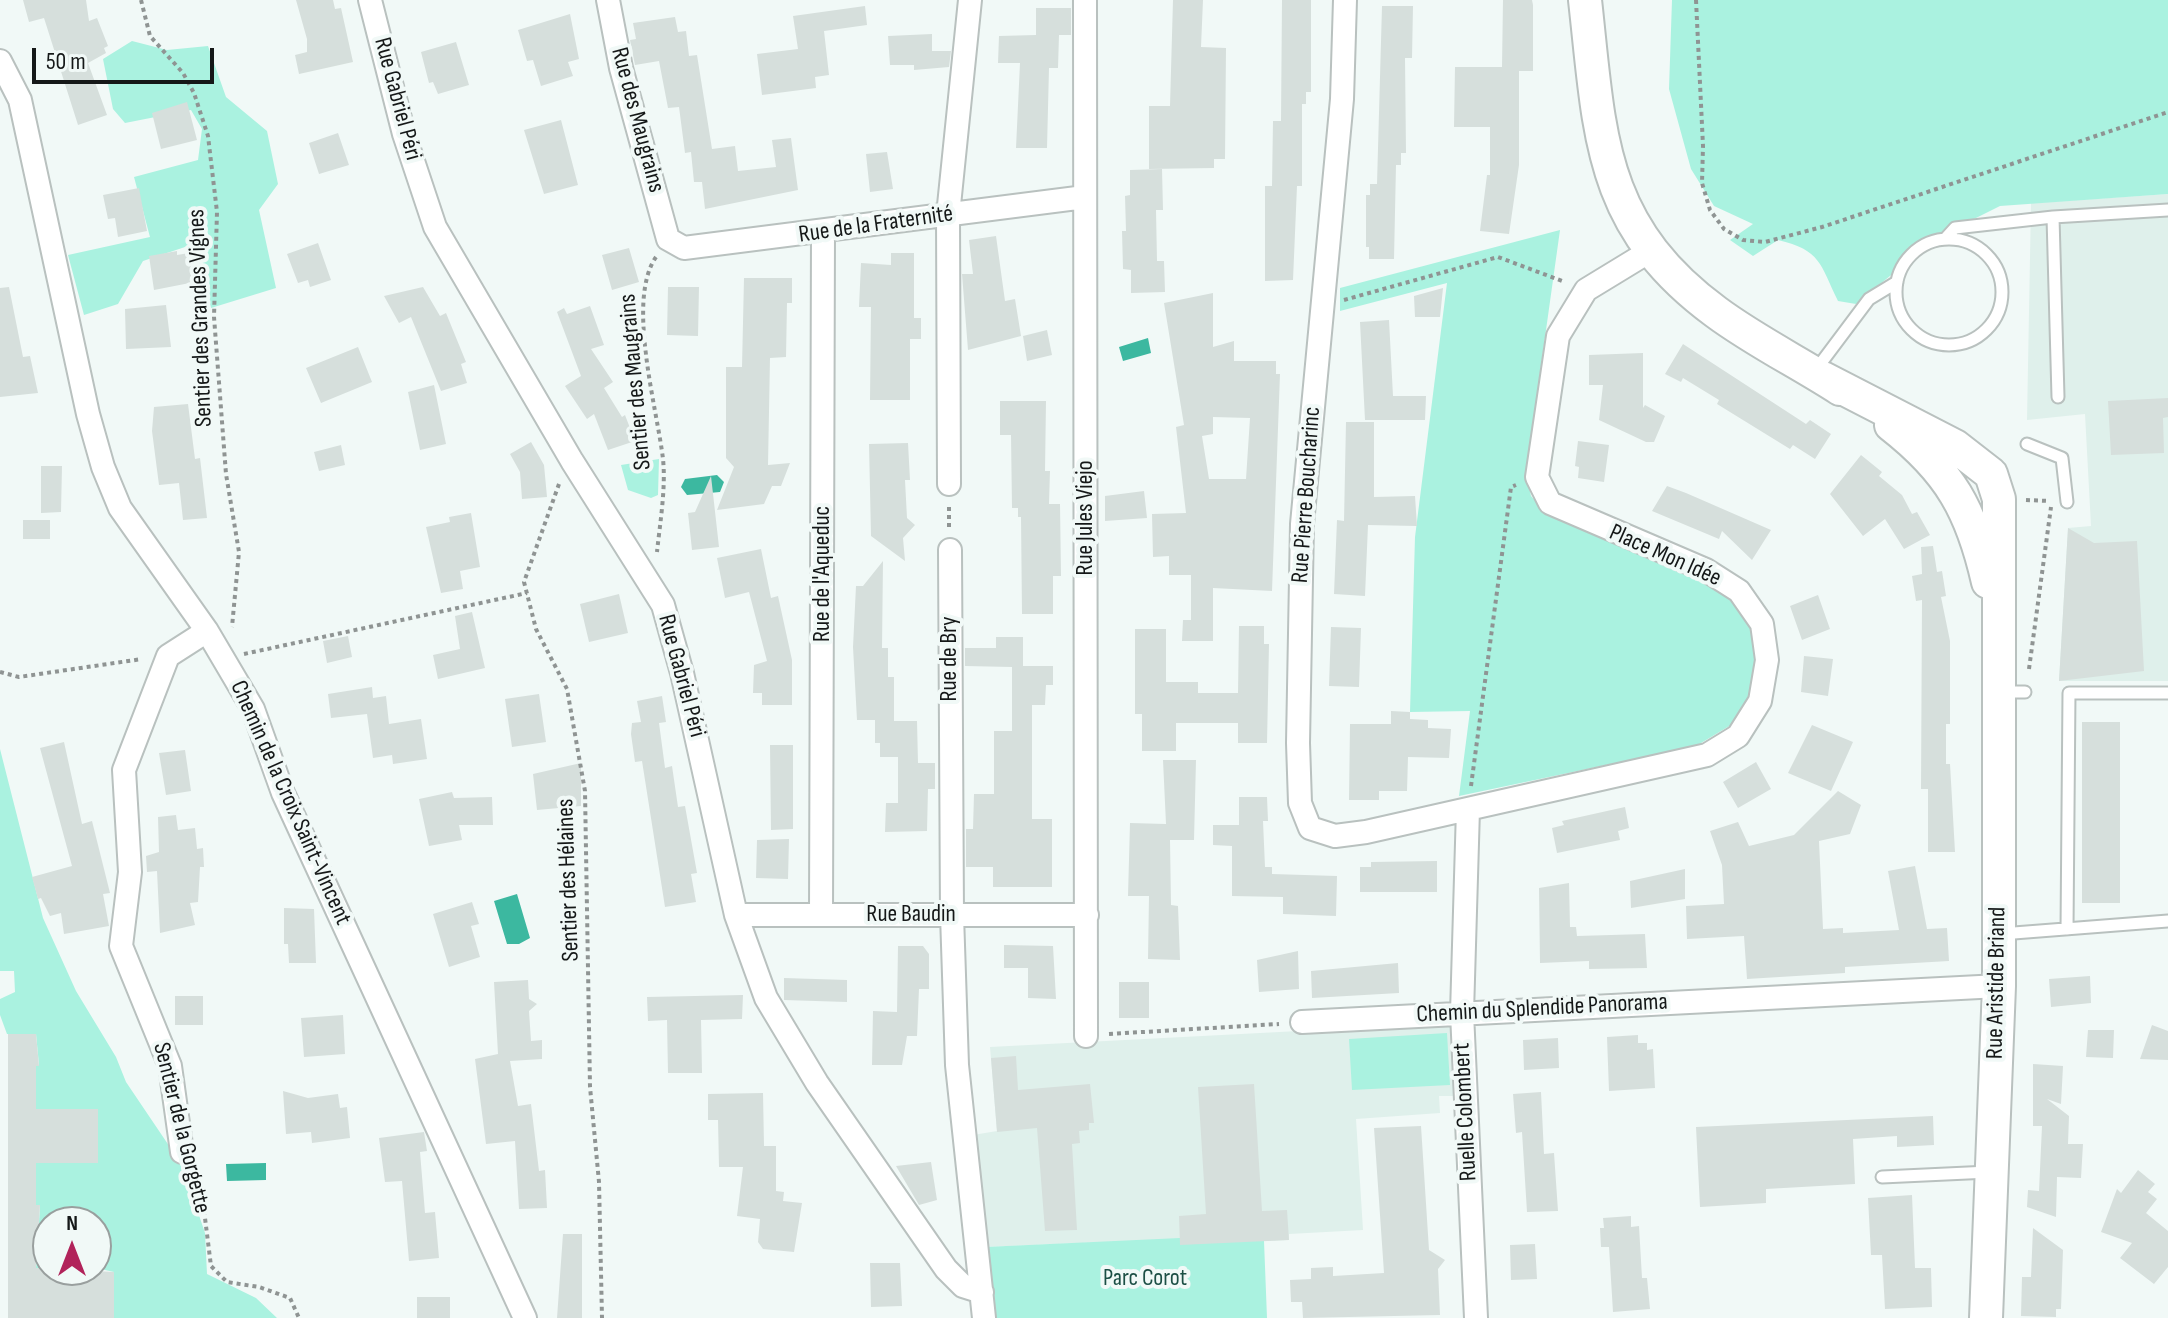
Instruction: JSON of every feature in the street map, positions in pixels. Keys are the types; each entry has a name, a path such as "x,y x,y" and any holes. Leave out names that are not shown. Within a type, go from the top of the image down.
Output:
{"street":[{"name":"Rue Gabriel Péri","path":"370,0 404,134 435,227 572,461 663,605 682,673 736,915 766,998 817,1083 946,1269 963,1286 982,1292"},
{"name":"Rue des Maugrains","path":"608,0 621,68 668,239"},
{"path":"949,484 948,215 971,20 970,0"},
{"name":"Rue Jules Viejo","path":"1085,0 1086,1036"},
{"name":"Rue Pierre Boucharinc","path":"1345,0 1342,99 1302,524 1300,803 1310,828 1335,836 1468,809"},
{"name":"Rue Aristide Briand","path":"1585,0 1603,147 1618,198 1650,251 1718,313 1819,375 1955,446 1991,474 1999,499 2001,551 1997,648 2011,692 1986,1318"},
{"name":"Chemin de la Croix Saint-Vincent","path":"0,61 20,100 88,414 103,467 120,508 211,638 253,709 283,793 525,1318"},
{"name":"Rue de la Fraternité","path":"668,239 684,248 823,233 1085,197"},
{"name":"Rue de l'Aqueduc","path":"821,915 823,233"},
{"path":"1537,477 1558,336 1586,290 1650,251"},
{"name":"Place Mon Idée","path":"1468,809 1707,755 1738,736 1760,701 1767,660 1762,624 1739,591 1706,570 1550,503 1537,477"},
{"name":"Rue de Bry","path":"950,550 952,915 957,1065 984,1318"},
{"path":"168,656 211,638"},
{"name":"Sentier de la Gorgette","path":"168,656 124,770 130,872 121,946 170,1066 182,1152"},
{"name":"Ruelle Colombert","path":"1468,809 1462,1013 1476,1318"},
{"name":"Rue Baudin","path":"736,915 1087,915"},
{"name":"Chemin du Splendide Panorama","path":"1302,1022 1999,986"}],"lane":[{"path":"1945,239 1973,244 1993,262 2002,288 2002,302 1990,326 1979,336 1953,345 1926,339 1905,322 1896,296 1897,282 1909,257 1920,248 1945,239 1955,228 2053,217 2168,210"},
{"path":"2053,217 2058,397"},
{"path":"1819,375 1869,299 1897,282"},
{"path":"2027,444 2062,458 2067,502"},
{"path":"2067,929 2069,693 2168,693"},
{"path":"1999,934 2168,921"},
{"path":"1882,1177 1991,1172"}],"path":[{"name":"Sentier des Grandes Vignes","path":"141,0 150,36 183,73 194,93 208,136 217,212 214,317 226,474 239,552 232,635 211,638"},
{"path":"1696,0 1702,183 1710,210 1724,229 1743,240 1765,242 1822,227 2168,112"},
{"name":"Sentier des Maugrains","path":"643,570 656,562 663,460 652,409 643,295 648,269 668,239"},
{"path":"1323,307 1498,257 1586,290"},
{"name":"Sentier des Hélaines","path":"572,461 555,492 524,582 536,629 567,689 585,791 590,1087 599,1182 602,1318"},
{"path":"1468,809 1511,487 1537,477"},
{"path":"949,484 950,550"},
{"path":"249,653 527,593"},
{"path":"0,672 19,677 168,656"},
{"path":"1086,1036 1302,1022"},
{"name":"Sentier de la Gorgette","path":"182,1152 204,1210 211,1266 227,1282 259,1287 290,1298 299,1318"}],"shaded area":[{"path":"2168,194 2168,681 2059,681 2068,528 2091,526 2085,414 2027,420 2031,203"},
{"path":"1148,338 1151,353 1123,361 1119,347"},
{"path":"717,475 724,482 720,492 687,495 681,487 685,479"},
{"path":"517,894 530,938 519,944 507,944 494,901"},
{"path":"1453,1023 1456,1096 1439,1096 1440,1113 1356,1119 1363,1230 1289,1234 1289,1240 1180,1245 1179,1239 985,1247 973,1135 997,1131 990,1047"},
{"path":"266,1163 266,1180 227,1181 226,1164"}],"green space":[{"path":"1672,0 2168,0 2168,194 2000,206 1936,238 1856,304 1838,301 1817,260 1803,249 1778,240 1753,256 1730,240 1753,224 1714,206 1691,169 1669,89"},
{"path":"132,41 167,50 208,46 226,97 267,131 278,184 259,210 276,288 211,308 188,246 143,261 118,304 84,315 68,255 150,237 134,177 198,160 202,129 191,110 125,123 113,109 103,59"},
{"path":"1560,230 1526,473 1531,496 1549,516 1684,571 1737,599 1759,645 1754,691 1731,725 1696,746 1459,796 1470,711 1410,712 1415,537 1447,283 1340,311 1340,288"},
{"path":"659,459 658,495 651,498 628,490 621,465"},
{"path":"0,749 43,918 76,991 116,1057 126,1082 182,1165 205,1233 207,1274 256,1298 277,1318 114,1318 112,1206 36,1205 27,1174 36,1174 36,1163 97,1163 98,1110 35,1109 36,1066 39,1065 36,1034 7,1034 0,1015 0,999 15,992 14,971 0,971"},
{"path":"1447,1033 1450,1085 1352,1090 1349,1039"},
{"name":"Parc Corot","path":"1180,1238 1264,1241 1267,1318 992,1318 985,1247"}],"building":[{"path":"23,0 86,0 89,21 97,18 108,46 104,48 106,53 88,63 107,115 78,125 44,18 29,22"},
{"path":"296,0 333,0 335,9 341,8 353,62 299,74 295,55 307,52 307,39"},
{"path":"1173,0 1203,0 1201,47 1226,48 1225,159 1214,159 1214,168 1149,169 1149,106 1170,106"},
{"path":"1282,0 1311,0 1311,92 1306,92 1306,104 1302,104 1302,186 1297,186 1293,280 1265,281 1265,186 1272,186 1273,121 1281,121"},
{"path":"1503,0 1532,0 1533,5 1533,71 1519,71 1519,165 1509,234 1480,231 1487,175 1490,175 1490,127 1454,127 1455,67 1502,67"},
{"path":"865,6 867,25 824,31 829,75 815,77 816,88 762,95 757,54 798,49 793,16"},
{"path":"1382,6 1413,6 1412,58 1405,58 1406,153 1401,153 1401,165 1396,165 1394,259 1369,259 1369,247 1366,247 1366,195 1370,195 1370,184 1377,184"},
{"path":"1036,8 1071,8 1071,35 1059,35 1058,68 1049,68 1047,148 1016,148 1020,63 998,63 999,36 1036,35"},
{"path":"570,14 579,59 568,62 573,76 541,86 533,60 527,61 518,30"},
{"path":"675,17 678,32 686,31 689,56 697,55 712,149 735,146 738,171 776,167 772,140 791,138 798,190 705,209 702,182 694,182 691,152 685,153 679,107 668,108 659,61 635,65 630,40 636,39 633,23"},
{"path":"932,34 932,51 951,51 949,67 914,70 914,65 890,65 888,36"},
{"path":"456,42 469,85 438,94 433,82 429,83 421,52"},
{"path":"187,102 197,140 161,149 152,113"},
{"path":"561,120 578,185 544,194 524,130"},
{"path":"338,133 349,165 319,174 309,143"},
{"path":"887,152 893,189 870,192 866,154"},
{"path":"1162,169 1163,210 1156,210 1157,261 1164,261 1165,292 1131,293 1131,270 1123,269 1122,231 1126,231 1125,196 1130,195 1130,170"},
{"path":"139,188 147,231 118,237 115,218 108,219 103,195"},
{"path":"996,236 1005,301 1015,299 1021,336 968,350 962,274 973,274 969,240"},
{"path":"318,243 331,280 310,287 308,280 298,283 287,254"},
{"path":"629,248 639,282 612,290 602,255"},
{"path":"177,251 177,255 195,252 200,281 154,290 149,256"},
{"path":"891,253 914,253 914,318 921,318 921,339 910,339 910,400 870,400 871,307 859,307 861,263 891,265"},
{"path":"744,278 792,278 792,303 787,303 786,357 770,358 768,465 790,463 781,486 772,486 764,504 717,510 734,467 726,458 726,367 742,367"},
{"path":"9,287 23,357 30,356 38,393 0,397 0,288"},
{"path":"423,287 440,316 446,313 466,362 461,364 467,383 441,391 411,317 399,323 384,296"},
{"path":"668,287 699,287 698,336 667,335"},
{"path":"1443,288 1440,317 1415,317 1414,296"},
{"path":"1213,293 1213,347 1234,341 1234,361 1276,361 1276,374 1280,374 1272,591 1213,588 1213,641 1182,641 1183,620 1191,620 1191,575 1169,575 1169,556 1153,557 1152,514 1186,513 1176,427 1184,425 1164,303","holes":["1213,417 1250,418 1246,479 1209,479 1202,436 1213,434"]},
{"path":"166,305 171,347 126,349 125,309"},
{"path":"590,306 604,345 591,349 613,382 604,388 622,417 625,415 635,441 608,450 594,414 587,419 565,386 581,376 557,312 564,308 567,314"},
{"path":"1389,320 1393,396 1426,396 1425,420 1365,420 1360,322"},
{"path":"1047,330 1052,355 1027,361 1023,336"},
{"path":"1683,344 1806,424 1810,420 1831,434 1815,459 1793,445 1790,449 1717,404 1719,400 1683,378 1681,382 1665,374"},
{"path":"358,347 372,382 321,403 306,368"},
{"path":"1643,353 1643,408 1645,405 1665,416 1654,442 1646,442 1599,420 1603,385 1589,385 1589,355"},
{"path":"434,385 446,444 420,450 408,392"},
{"path":"2168,398 2168,417 2163,418 2164,453 2111,455 2108,401"},
{"path":"1000,401 1046,401 1045,471 1050,471 1049,504 1060,504 1061,576 1053,576 1053,614 1022,614 1021,517 1018,517 1018,508 1012,508 1011,435 1000,435"},
{"path":"188,404 195,459 200,458 207,518 183,520 179,483 159,485 152,431 154,407"},
{"path":"1346,422 1374,422 1374,497 1415,496 1417,526 1368,525 1365,596 1334,594 1337,520 1344,521"},
{"path":"1578,441 1609,445 1604,482 1578,478 1579,467 1575,466"},
{"path":"531,442 544,465 547,497 522,499 520,472 510,454"},
{"path":"908,443 910,480 905,480 907,518 915,525 903,538 905,561 871,536 869,444"},
{"path":"341,445 345,465 319,471 314,452"},
{"path":"1861,455 1882,472 1879,476 1902,495 1912,514 1917,512 1930,535 1904,549 1885,519 1863,536 1830,494"},
{"path":"41,466 62,466 61,512 41,513"},
{"path":"711,476 719,547 692,550 688,513 695,512"},
{"path":"1667,486 1771,530 1752,560 1722,531 1719,539 1652,511"},
{"path":"1144,491 1147,518 1105,521 1105,496"},
{"path":"471,513 480,567 460,571 463,589 441,593 426,527 450,522 449,517"},
{"path":"23,520 50,520 50,539 23,539"},
{"path":"2068,528 2094,543 2137,541 2144,671 2059,681"},
{"path":"1933,546 1937,572 1942,571 1946,596 1941,597 1950,641 1950,724 1946,724 1946,764 1950,764 1955,852 1928,852 1928,789 1921,789 1922,600 1916,601 1912,576 1922,574 1921,547"},
{"path":"761,549 771,598 778,596 792,660 792,705 762,705 762,693 753,693 754,665 767,661 749,592 725,598 717,558"},
{"path":"883,561 882,648 888,648 888,677 894,677 894,721 917,721 918,763 935,763 935,789 928,789 927,831 885,832 886,803 898,803 898,757 880,757 880,743 875,743 875,720 857,720 853,647 856,586 863,586"},
{"path":"619,594 628,633 589,642 580,604"},
{"path":"1818,595 1830,629 1802,640 1790,606"},
{"path":"472,612 485,668 438,679 433,655 460,649 455,616"},
{"path":"1239,626 1264,626 1264,644 1269,644 1267,743 1238,743 1238,723 1176,723 1176,751 1142,751 1142,714 1135,714 1135,629 1166,629 1166,682 1198,682 1198,693 1238,693"},
{"path":"1331,627 1361,628 1359,687 1329,686"},
{"path":"348,636 352,657 327,663 323,641"},
{"path":"996,637 1023,637 1023,666 1053,666 1053,685 1046,685 1045,705 1032,705 1032,819 1052,819 1052,887 993,887 993,867 966,867 966,829 973,829 974,794 994,794 994,731 1012,731 1012,667 965,666 965,648 996,648"},
{"path":"1804,656 1833,659 1828,696 1801,692"},
{"path":"372,687 373,698 386,696 389,724 421,719 427,759 393,764 392,755 373,758 367,714 331,718 328,694"},
{"path":"539,694 546,742 512,747 505,699"},
{"path":"662,696 666,722 659,723 665,768 672,766 678,807 685,806 697,873 691,874 696,902 665,907 642,761 635,762 631,734 632,723 641,722 637,701"},
{"path":"1391,711 1410,712 1410,719 1428,720 1428,728 1451,729 1449,758 1408,757 1407,791 1379,791 1379,800 1349,800 1350,724 1391,724"},
{"path":"2082,722 2120,722 2120,903 2082,903"},
{"path":"1812,725 1853,742 1831,791 1788,773"},
{"path":"64,742 82,824 92,821 110,893 103,894 109,926 64,934 61,913 50,916 41,898 38,899 32,877 72,866 40,748"},
{"path":"770,745 793,745 793,829 771,830"},
{"path":"185,750 191,791 166,795 159,753"},
{"path":"1163,760 1196,760 1194,840 1170,840 1171,905 1178,906 1180,960 1148,959 1149,896 1128,896 1130,823 1166,824"},
{"path":"1756,762 1771,789 1738,808 1723,782"},
{"path":"581,763 581,806 537,810 533,774"},
{"path":"1838,791 1861,805 1850,834 1819,841 1823,929 1843,928 1843,933 1899,930 1888,871 1915,866 1927,929 1947,928 1949,961 1845,967 1845,973 1747,979 1744,936 1687,939 1686,906 1724,904 1722,865 1710,831 1738,822 1749,846 1794,835"},
{"path":"452,792 454,798 492,797 493,825 459,825 462,840 429,846 419,799"},
{"path":"1239,797 1267,797 1268,821 1263,821 1265,867 1272,867 1272,874 1337,876 1336,916 1283,914 1283,897 1232,896 1232,846 1213,845 1213,825 1239,825"},
{"path":"1625,807 1629,828 1618,831 1620,840 1557,853 1552,828 1564,825 1562,821"},
{"path":"176,815 178,830 195,828 197,849 203,848 204,867 200,867 198,902 190,903 195,925 160,933 157,871 147,872 146,856 159,852 158,817"},
{"path":"789,839 788,879 756,878 757,840"},
{"path":"1437,861 1437,892 1360,892 1360,867 1371,867 1371,862"},
{"path":"1685,869 1685,899 1631,908 1630,881"},
{"path":"1569,883 1570,927 1576,927 1577,936 1645,934 1647,968 1589,969 1589,961 1540,963 1539,888"},
{"path":"472,902 479,924 471,926 480,957 449,967 433,914"},
{"path":"284,908 314,909 316,963 289,963 288,944 284,944"},
{"path":"1004,945 1053,946 1056,999 1028,998 1028,968 1004,968"},
{"path":"898,946 923,946 929,954 929,989 919,989 917,1036 907,1036 902,1065 872,1065 873,1011 897,1012"},
{"path":"1298,951 1299,989 1259,992 1257,960"},
{"path":"1398,963 1399,993 1312,998 1311,971"},
{"path":"2090,976 2091,1003 2051,1007 2049,979"},
{"path":"784,978 847,980 847,1002 784,1000"},
{"path":"528,980 529,999 537,1004 529,1011 531,1041 542,1040 542,1059 510,1061 518,1106 531,1104 539,1171 545,1170 547,1208 519,1209 515,1141 486,1144 475,1059 498,1054 494,982"},
{"path":"1119,982 1149,982 1149,1018 1119,1018"},
{"path":"743,995 742,1019 701,1020 702,1073 668,1073 667,1020 648,1021 647,997"},
{"path":"175,996 203,996 203,1025 175,1025"},
{"path":"343,1015 345,1054 304,1057 301,1018"},
{"path":"2152,1025 2168,1031 2168,1060 2140,1059"},
{"path":"2088,1030 2114,1030 2113,1058 2086,1057"},
{"path":"8,1034 36,1034 39,1066 36,1066 36,1109 98,1109 98,1163 36,1163 36,1205 40,1205 32,1206 32,1286 112,1286 114,1272 114,1318 8,1318"},
{"path":"1638,1035 1638,1043 1647,1043 1647,1050 1653,1049 1655,1088 1609,1091 1607,1037"},
{"path":"1558,1038 1559,1068 1524,1070 1523,1040"},
{"path":"1016,1056 1018,1090 1090,1084 1094,1123 1089,1123 1089,1130 1079,1131 1080,1143 1072,1144 1077,1230 1045,1231 1037,1128 997,1132 991,1058"},
{"path":"2033,1064 2063,1066 2061,1104 2047,1099 2069,1116 2068,1144 2083,1144 2081,1178 2057,1177 2056,1217 2027,1207 2028,1190 2039,1191 2042,1126 2033,1126"},
{"path":"1254,1084 1262,1211 1287,1210 1289,1240 1180,1245 1179,1216 1206,1214 1198,1087"},
{"path":"283,1091 308,1098 338,1094 340,1108 347,1107 350,1138 312,1143 311,1132 286,1134"},
{"path":"1541,1092 1544,1154 1554,1153 1558,1211 1527,1212 1522,1132 1516,1133 1513,1094"},
{"path":"763,1093 764,1146 776,1146 776,1191 784,1192 783,1201 802,1203 794,1252 763,1249 758,1242 760,1219 737,1216 743,1167 719,1167 718,1120 708,1120 708,1094"},
{"path":"1933,1116 1934,1145 1897,1147 1897,1136 1853,1139 1855,1184 1766,1189 1766,1203 1700,1207 1696,1127"},
{"path":"1421,1126 1429,1250 1445,1260 1438,1269 1440,1315 1303,1318 1302,1302 1291,1302 1290,1280 1311,1279 1311,1268 1333,1267 1333,1276 1384,1273 1374,1128"},
{"path":"424,1132 427,1151 420,1152 425,1213 435,1212 439,1258 409,1261 402,1181 385,1182 379,1138"},
{"path":"931,1162 937,1200 919,1205 896,1166"},
{"path":"2138,1170 2155,1184 2148,1192 2157,1199 2146,1213 2168,1231 2168,1267 2154,1284 2120,1258 2132,1243 2101,1232 2117,1189 2121,1193"},
{"path":"1912,1195 1915,1268 1931,1268 1932,1307 1885,1309 1882,1255 1871,1255 1868,1198"},
{"path":"1631,1216 1631,1227 1639,1226 1642,1278 1647,1278 1650,1309 1613,1312 1609,1247 1601,1247 1600,1228 1604,1228 1603,1218"},
{"path":"2033,1228 2063,1250 2061,1309 2056,1309 2056,1317 2021,1316 2022,1277 2031,1277"},
{"path":"563,1234 582,1234 582,1318 557,1318"},
{"path":"1535,1244 1537,1279 1511,1280 1510,1245"},
{"path":"870,1263 900,1263 902,1306 871,1307"},
{"path":"417,1297 450,1297 450,1318 417,1318"}]}
